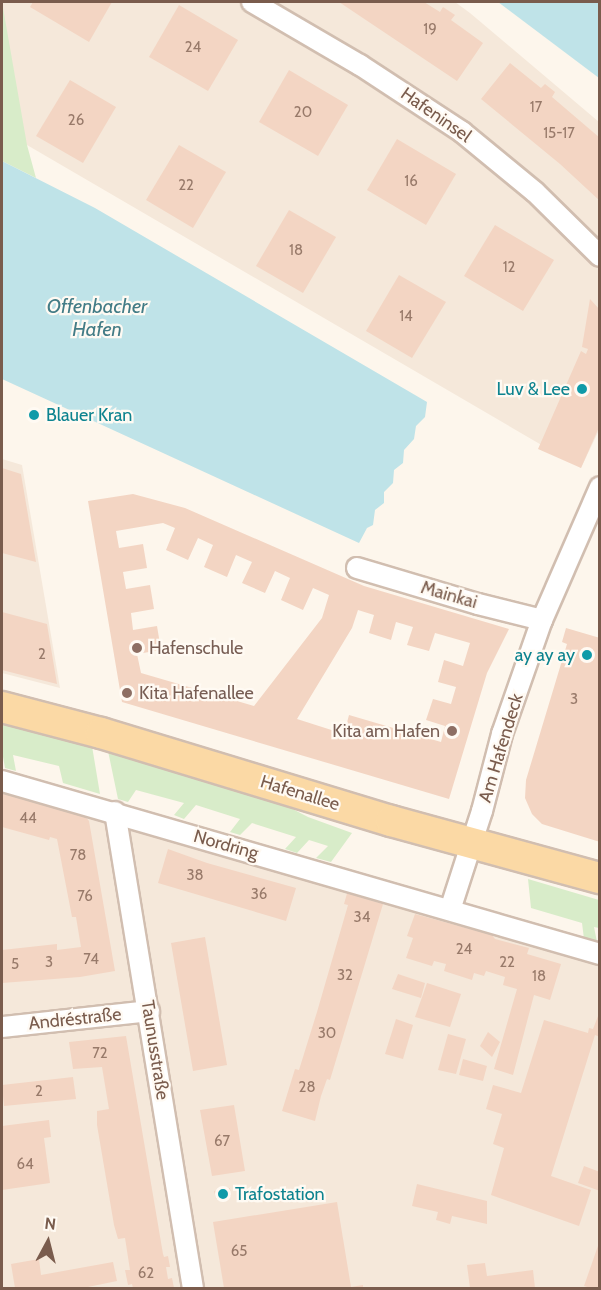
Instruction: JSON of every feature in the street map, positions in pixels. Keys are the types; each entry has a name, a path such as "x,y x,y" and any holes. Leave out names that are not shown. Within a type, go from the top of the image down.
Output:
{"main road":[{"name":"Hafenallee","path":"2,707 600,878"}],"street":[{"name":"Hafeninsel","path":"252,2 360,65 462,132 535,192 600,256"},
{"name":"Am Hafendeck","path":"472,843 502,734 542,620 600,488"},
{"name":"Mainkai","path":"357,568 478,604 542,620"},
{"name":"Nordring","path":"2,781 600,954"},
{"name":"Taunusstraße","path":"115,812 194,1288"},
{"path":"450,910 472,843"},
{"name":"Andréstraße","path":"2,1027 149,1011"}],"shaded area":[{"path":"2,2 455,2 470,13 599,122 600,428 581,468 27,145 2,136"},
{"path":"2,459 22,465 60,688 2,673"},
{"path":"2,795 346,888 599,965 599,1288 2,1288"}],"green space":[{"path":"2,2 27,145 36,178 2,161"},
{"path":"2,722 92,746 100,794 63,783 59,766 13,755 16,771 5,768 2,751"},
{"path":"108,751 277,801 308,817 352,833 331,862 316,858 328,846 309,840 297,853 285,849 296,837 252,823 240,835 230,832 240,819 196,805 184,819 174,815 184,803 136,790 128,802 118,799"},
{"path":"528,879 599,900 599,928 594,927 597,942 584,939 582,923 531,908"}],"water":[{"path":"498,2 599,2 599,78"},
{"name":"Offenbacher Hafen","path":"2,161 95,208 427,402 425,417 416,426 414,439 404,450 403,463 394,470 393,483 384,492 384,503 375,510 373,525 367,528 359,543 2,379"}],"building":[{"path":"33,2 112,2 89,42 30,7"},
{"path":"339,2 424,2 440,12 443,7 455,15 451,20 483,43 457,81"},
{"path":"179,5 238,40 208,91 149,57"},
{"path":"510,63 541,88 545,84 555,92 552,97 600,138 600,201 560,164 481,99"},
{"path":"289,70 348,105 318,156 259,122"},
{"path":"70,80 116,107 83,163 36,136"},
{"path":"397,139 456,174 426,225 367,190"},
{"path":"179,145 226,172 193,228 146,200"},
{"path":"289,210 336,237 303,293 256,266"},
{"path":"495,225 554,260 523,311 464,276"},
{"path":"399,275 446,302 412,358 366,331"},
{"name":"Luv & Lee","path":"590,299 600,310 600,425 581,468 538,449 581,351 586,354 588,349 582,347"},
{"path":"2,468 21,474 36,562 2,553"},
{"name":"Hafenschule","path":"133,494 185,508 364,586 509,629 487,673 449,799 122,702 88,501","holes":["163,523 175,528 166,550 188,560 198,538 213,545 204,567 227,577 236,555 252,562 242,583 265,593 275,571 290,578 281,600 303,610 313,588 329,595 322,618 254,706 141,673 137,654 161,650 157,626 133,630 131,613 154,609 150,585 126,589 123,572 147,568 143,544 119,548 116,531","358,610 374,615 369,633 391,640 396,622 413,627 407,645 429,651 435,633 470,643 463,666 444,660 438,682 456,687 451,704 433,699 426,720 445,726 441,742 349,715 344,734 297,719 352,628"]},
{"path":"2,612 47,624 57,684 2,670"},
{"path":"566,628 600,638 600,842 542,824 532,814 525,798 526,780 567,644 562,642"},
{"path":"2,793 84,815 89,821 115,971 80,977 2,983 2,950 57,944 57,950 81,947 76,917 72,917 57,839 50,837 49,840 2,827"},
{"path":"168,849 207,863 296,888 286,921 158,883"},
{"path":"348,890 361,893 360,897 383,904 330,1080 327,1079 315,1121 282,1111 295,1069 299,1070 317,1012 348,905 344,904"},
{"path":"415,914 492,935 495,939 529,948 527,954 561,964 550,1000 534,995 513,1075 494,1069 517,989 503,985 505,977 486,971 484,976 474,973 472,980 444,971 446,964 434,961 432,966 406,958 413,938 407,936"},
{"path":"205,937 227,1065 193,1071 171,943"},
{"path":"398,974 425,983 421,998 392,989"},
{"path":"427,983 461,994 450,1027 415,1017"},
{"path":"600,1011 600,1037 595,1035 551,1176 591,1190 579,1226 491,1195 504,1148 493,1144 502,1114 486,1109 493,1085 521,1093 544,1020 588,1033 589,1028 593,1029"},
{"path":"396,1019 413,1025 403,1059 385,1054"},
{"path":"488,1032 500,1042 492,1057 480,1046"},
{"path":"448,1034 466,1039 456,1074 438,1070"},
{"path":"126,1036 163,1254 164,1257 168,1256 170,1267 166,1267 168,1279 172,1278 174,1288 133,1288 132,1284 128,1285 125,1270 130,1270 125,1238 118,1239 114,1225 97,1125 97,1111 109,1109 102,1067 73,1069 69,1042"},
{"path":"463,1059 487,1066 483,1081 459,1075"},
{"path":"73,1077 76,1099 4,1106 2,1085"},
{"path":"234,1105 245,1171 212,1176 200,1110"},
{"path":"49,1120 51,1137 44,1138 50,1183 2,1190 2,1126"},
{"path":"584,1166 600,1172 600,1191 578,1183"},
{"path":"417,1184 487,1201 487,1224 452,1216 450,1224 436,1220 438,1212 412,1206"},
{"name":"Trafostation","path":"230,1188 231,1196 216,1199 214,1191"},
{"path":"337,1202 351,1287 363,1285 363,1288 224,1288 213,1222"},
{"path":"599,1243 600,1288 590,1288 584,1286"},
{"path":"39,1259 41,1275 113,1262 117,1281 83,1288 15,1288 11,1264"},
{"path":"485,1263 487,1276 533,1270 535,1288 470,1288 467,1265"}],"place":[{"name":"Luv & Lee","path":"582,389"},
{"name":"Blauer Kran","path":"34,415"},
{"name":"Hafenschule","path":"137,648"},
{"name":"ay ay ay","path":"587,655"},
{"name":"Kita Hafenallee","path":"127,693"},
{"name":"Kita am Hafen","path":"452,731"},
{"name":"Trafostation","path":"223,1194"}]}
